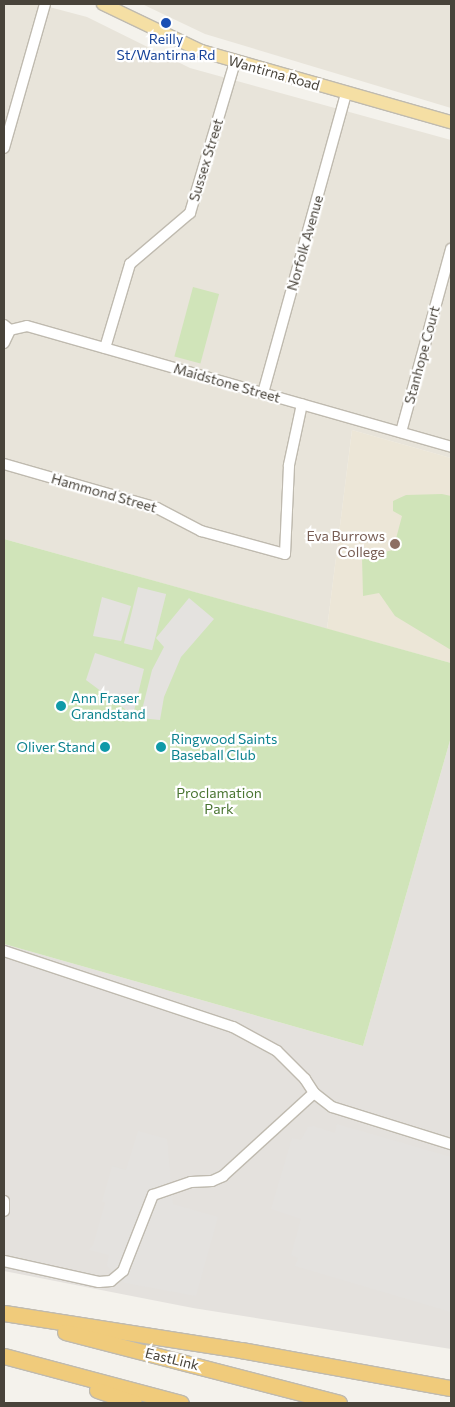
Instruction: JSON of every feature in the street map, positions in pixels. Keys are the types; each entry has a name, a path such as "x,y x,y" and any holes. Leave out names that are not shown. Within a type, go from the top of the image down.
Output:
{"highway":[{"path":"4,1315 241,1350 451,1388"},
{"name":"EastLink","path":"4,1315 339,1403"},
{"path":"5,1356 134,1403"},
{"path":"5,1356 181,1403"}],"main road":[{"name":"Wantirna Road","path":"103,4 180,42 235,62 451,122"}],"street":[{"path":"4,148 45,4"},
{"name":"Sussex Street","path":"105,348 130,264 190,213 235,62"},
{"name":"Norfolk Avenue","path":"262,394 346,93"},
{"name":"Stanhope Court","path":"401,432 451,249"},
{"name":"Maidstone Street","path":"7,328 26,326 451,447"},
{"path":"4,343 7,328"},
{"name":"Hammond Street","path":"4,464 157,508 201,531 285,554 289,465 302,404"},
{"path":"4,951 233,1027 277,1051 305,1079 314,1093 332,1107 352,1115 451,1144"},
{"path":"4,1261 99,1282 111,1281 123,1272 153,1195 191,1182 212,1181 224,1176 314,1093"},
{"path":"4,1201 4,1210"}],"shaded area":[{"path":"4,4 38,4 87,17 190,68 451,140 451,458 352,430 327,629 4,539"},
{"path":"142,4 451,4 451,108 205,34"},
{"name":"Eva Burrows College","path":"352,430 451,458 451,663 327,629"},
{"path":"138,587 166,594 152,650 124,643"},
{"path":"102,597 131,606 121,641 93,636"},
{"path":"189,598 214,619 181,657 164,697 160,720 140,718 152,670 164,647 156,638"},
{"path":"95,653 144,669 133,715 86,680"},
{"path":"451,737 451,1349 193,1308 4,1271 4,944 363,1046"},
{"path":"337,1124 451,1157 451,1312 295,1266 298,1258 291,1255 301,1219 271,1209 292,1138 301,1140 308,1127 313,1126 335,1133"},
{"path":"138,1131 167,1139 173,1204 218,1217 196,1296 125,1283 107,1266 109,1255 89,1250 93,1245 105,1203 102,1201 112,1166 126,1170"}],"green space":[{"path":"193,287 219,294 200,364 174,357"},
{"path":"442,494 451,496 451,650 395,616 379,593 363,596 362,557 393,550 402,516 393,511 393,501 406,495"},
{"name":"Proclamation Park","path":"4,539 451,663 451,737 363,1046 4,944"}],"place":[{"name":"Reilly St/Wantirna Rd","path":"166,23"},
{"name":"Eva Burrows College","path":"395,544"},
{"name":"Ann Fraser Grandstand","path":"61,706"},
{"name":"Oliver Stand","path":"105,747"},
{"name":"Ringwood Saints Baseball Club","path":"161,747"}]}
